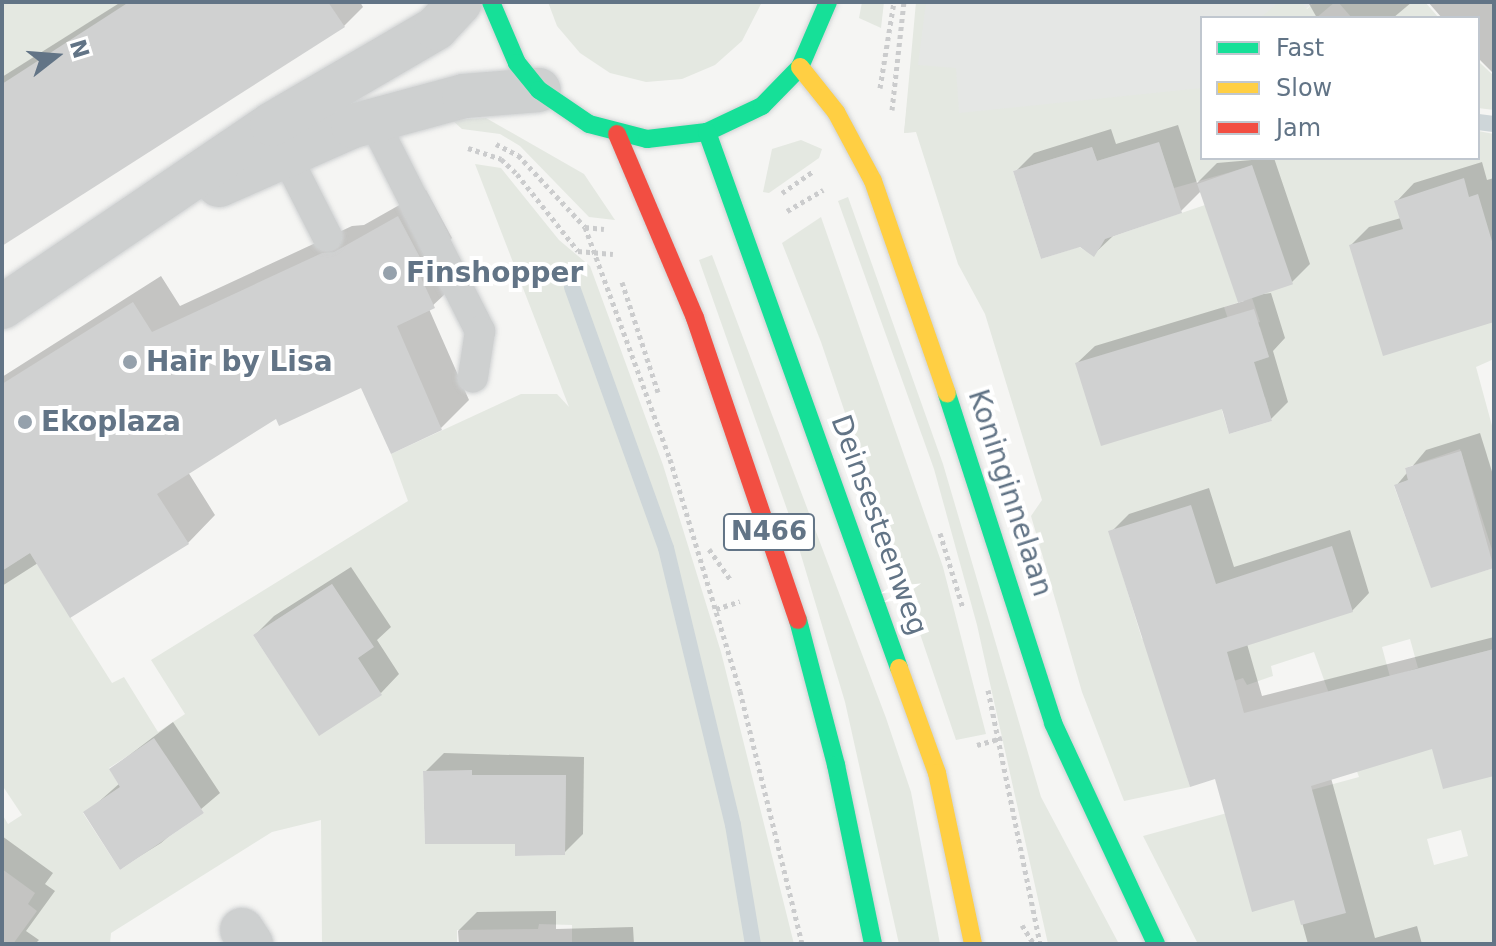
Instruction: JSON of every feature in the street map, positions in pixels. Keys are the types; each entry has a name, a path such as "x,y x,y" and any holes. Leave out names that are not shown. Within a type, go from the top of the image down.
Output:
{"main road":[{"path":"491,2 517,63 539,90 562,109 617,134 677,138 707,132 762,106 800,67 828,2"},
{"name":"Koninginnelaan","path":"800,67 854,140 997,536 1053,723 1093,817 1156,944"},
{"name":"Deinsesteenweg","path":"707,132 937,773 973,944"},
{"name":"N466","path":"617,134 695,318 794,605 836,765 873,944"}],"street":[{"path":"2,307 119,231 278,140 392,56 436,28 460,2"},
{"path":"278,140 373,120 464,96 539,90"}],"lane":[{"path":"373,120 480,331 473,377"},
{"path":"278,140 327,236"}],"path":[{"path":"854,140 878,99 894,2"},
{"path":"814,170 828,206"},
{"path":"585,227 670,459 715,609 802,944"},
{"path":"613,254 658,392"},
{"path":"937,524 964,611"},
{"path":"715,609 745,600"},
{"path":"986,683 1040,944"}],"shaded area":[{"path":"2,2 150,2 2,84"},
{"path":"548,2 762,2 742,41 715,65 682,79 646,82 610,73 580,53 557,26"},
{"path":"862,2 884,2 881,28 859,18"},
{"path":"916,2 926,2 918,65 956,68 959,113 1200,88 1200,160 1480,160 1480,131 1494,134 1494,359 1476,367 1494,433 1494,556 1460,449 1405,468 1408,480 1394,486 1431,587 1494,568 1494,649 1418,669 1494,776 1494,944 1198,944 1143,836 1359,777 1314,652 1271,666 1273,676 1247,685 1243,678 1165,703 1190,787 1124,801 1082,692 1031,516 1042,500 985,314 958,264 916,132 904,133","holes":["1159,143 1174,188 1252,166 1280,249 1219,241 1205,205 1105,239 1100,248 1086,251 1079,247 1041,259 1013,171 1092,147 1097,161","1252,298 1260,322 1232,331 1224,307","1260,327 1269,357 1248,364 1239,334","1265,397 1272,421 1229,434 1222,411","1109,531 1224,613 1142,639","1410,639 1418,668 1390,677 1382,647","1461,830 1468,856 1434,865 1427,839"]},
{"path":"919,2 1314,2 1298,16 1200,16 1200,101 904,133"},
{"path":"1279,2 1301,2 1307,9 1314,2 1335,2 1318,16 1262,16"},
{"path":"1338,2 1425,2 1437,16 1350,16"},
{"path":"1480,63 1494,76 1494,110 1480,108"},
{"path":"486,118 584,174 615,220 589,217 520,146 500,134 462,129 452,120"},
{"path":"801,140 822,149 819,158 769,193 763,192 772,149"},
{"path":"475,164 501,168 559,240 590,266 663,465 721,652 794,944 572,944 572,925 539,924 538,929 457,930 457,944 322,944 321,820 272,832 111,933 110,944 13,944 37,911 28,904 35,893 2,869 2,814 8,824 22,815 2,785 2,562 6,568 30,553 112,683 124,677 158,732 185,714 151,660 408,501 391,454 521,394 557,394 569,407","holes":["332,584 373,647 358,658 319,735 253,635","148,743 166,756 204,813 120,870 83,813 120,787 109,768","423,771 472,771 472,781 566,775 565,855 516,856 515,844 425,844"]},
{"path":"848,197 943,464 1041,797 1119,944 1048,944 977,625 934,469 838,201"},
{"path":"821,217 943,567 986,734 956,740 821,342 782,243"},
{"path":"712,255 911,792 940,944 899,944 845,702 789,515 699,260"}],"building":[{"path":"129,2 328,2 345,27 2,246 2,84"},
{"path":"1159,142 1182,213 1105,239 1094,257 1080,247 1041,259 1013,171 1092,147 1097,161"},
{"path":"1252,165 1293,284 1238,303 1197,184"},
{"path":"1464,178 1469,197 1478,194 1494,248 1494,322 1383,356 1349,245 1403,229 1394,201"},
{"path":"398,216 425,267 418,271 435,308 397,326 442,430 391,454 361,388 279,426 276,419 157,494 189,544 70,618 30,553 2,571 2,384 133,302 152,332 322,253 334,252"},
{"path":"1254,309 1269,357 1254,362 1272,421 1229,434 1222,409 1101,446 1075,363"},
{"path":"1461,451 1494,568 1431,588 1394,485 1408,480 1405,468"},
{"path":"1191,505 1216,584 1332,546 1353,612 1227,652 1244,713 1494,649 1494,776 1443,789 1432,749 1311,786 1346,913 1301,925 1294,900 1252,912 1215,779 1190,787 1108,531"},
{"path":"332,584 374,647 358,658 382,695 319,736 253,635"},
{"path":"154,738 204,813 120,870 83,812 120,787 109,769"},
{"path":"472,770 472,775 566,775 565,855 515,856 515,844 425,844 423,771"}],"waterway":[{"path":"1480,122 1494,124"},
{"path":"572,287 666,548 733,825 753,944"}],"traffic: fast":[{"path":"491,2 517,63 539,90 589,124 647,139 707,132 762,106 800,67 828,2"},
{"path":"707,132 899,668"},
{"path":"947,394 1053,723 1156,944"},
{"path":"798,620 836,765 873,944"}],"traffic: slow":[{"path":"800,67 836,112 873,181 947,394"},
{"path":"899,668 937,773 973,944"}],"traffic: jam":[{"path":"617,134 695,318 798,620"}],"place":[{"name":"Finshopper","path":"390,273"},
{"name":"Hair by Lisa","path":"130,362"},
{"name":"Ekoplaza","path":"25,422"}]}
